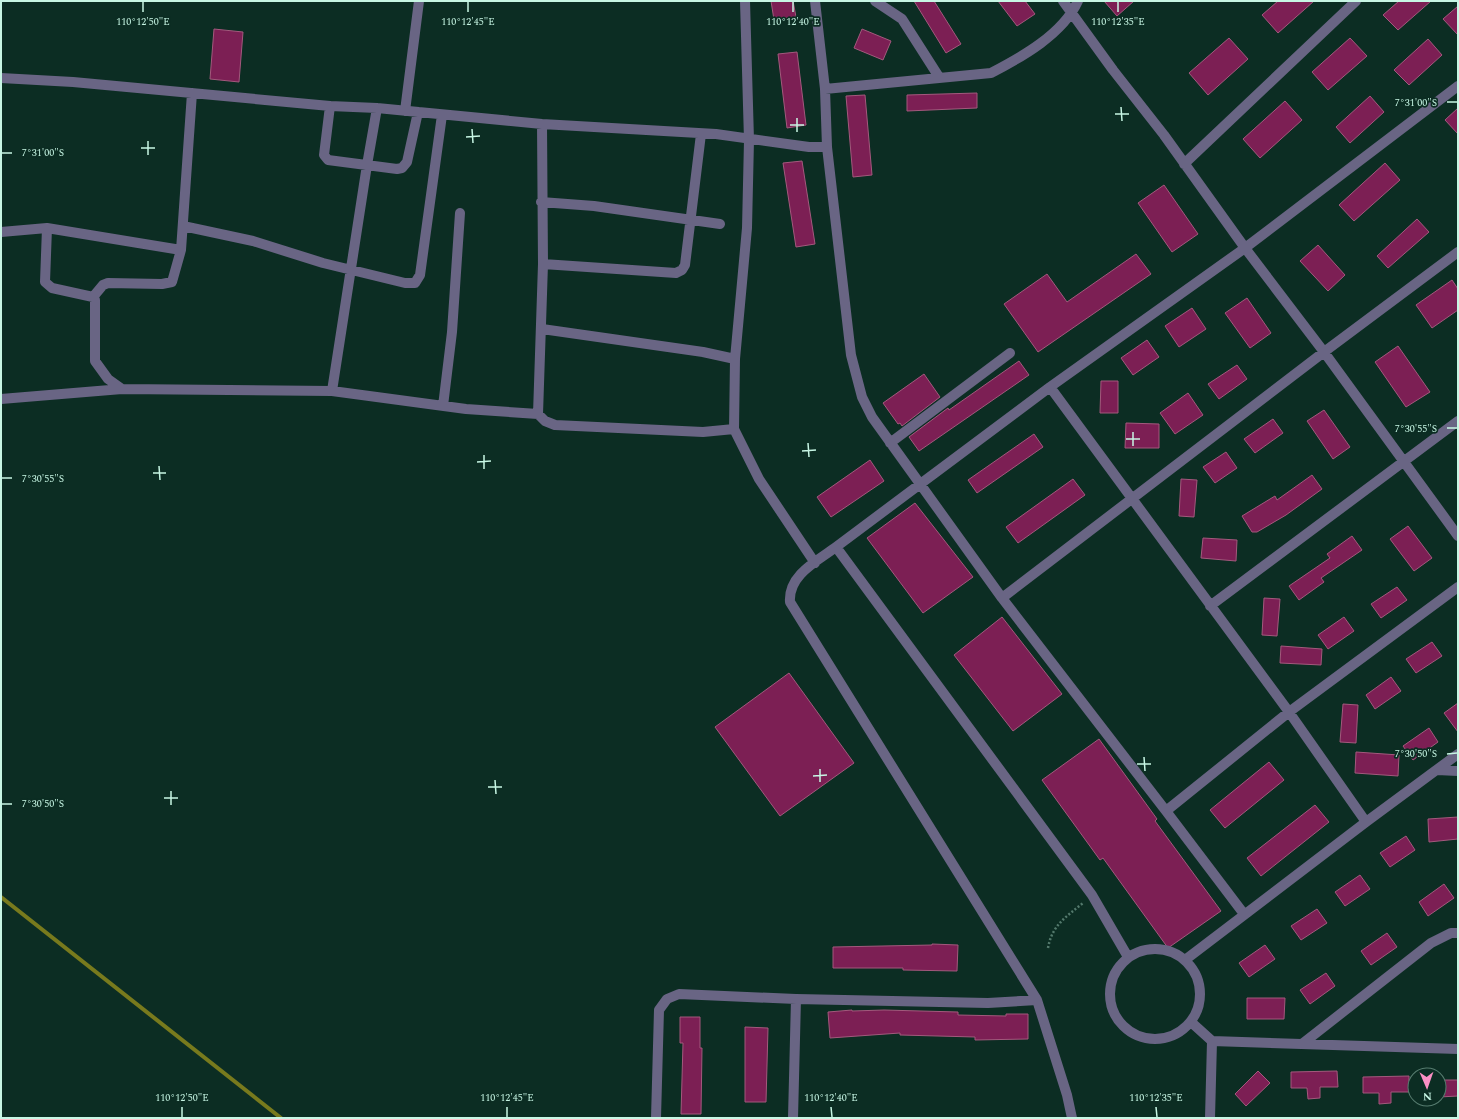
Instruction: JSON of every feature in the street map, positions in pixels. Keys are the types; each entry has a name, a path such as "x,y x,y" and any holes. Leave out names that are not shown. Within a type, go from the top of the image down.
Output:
{"street":[{"path":"405,111 419,1"},
{"path":"745,1 744,138 747,228 734,359 734,429 751,466 815,562"},
{"path":"816,1 825,89 827,147 851,355 862,397 872,417 890,443 1002,598 1244,914"},
{"path":"875,1 902,19 939,77"},
{"path":"1063,1 1113,70 1164,135 1245,248 1324,352 1402,462 1458,536"},
{"path":"825,89 991,73 1015,61 1042,42 1072,14 1078,1"},
{"path":"1184,164 1356,1"},
{"path":"1,78 73,82 192,92 330,106 377,108 542,124 716,134 810,147 827,147"},
{"path":"1072,1118 1067,1095 1037,1000 790,602 790,594 799,576 815,562 1050,386 1245,248 1458,86"},
{"path":"93,297 103,285 108,283 162,284 172,282 181,250 192,92"},
{"path":"330,106 324,155 325,158 328,160 397,169 405,166 418,112"},
{"path":"332,391 366,165 377,108"},
{"path":"183,226 253,241 323,263 350,268 406,283 415,283 420,275 442,115"},
{"path":"538,414 543,264 541,202 542,124"},
{"path":"543,264 679,272 685,265 701,134"},
{"path":"541,202 594,206 720,224"},
{"path":"443,406 452,332 460,214"},
{"path":"1,232 47,228 181,250"},
{"path":"47,228 45,282 52,288 93,297"},
{"path":"1002,598 1131,498 1458,252"},
{"path":"93,297 96,304 94,350 95,362 108,379 122,389"},
{"path":"542,330 703,352 734,359"},
{"path":"890,443 1010,353"},
{"path":"1050,386 1289,712 1366,822"},
{"path":"1,399 122,389 332,391 443,406 538,414 545,421 555,425 703,432 734,429"},
{"path":"1210,606 1458,421"},
{"path":"836,547 1092,895 1128,957"},
{"path":"1166,811 1289,712 1458,587"},
{"path":"1184,960 1458,754"},
{"path":"1437,770 1458,771"},
{"path":"1302,1044 1432,943 1451,934 1458,933"},
{"path":"1159,949 1173,952 1184,960 1195,973 1200,993 1198,1008 1191,1022 1178,1033 1170,1037 1153,1040 1134,1035 1124,1028 1114,1015 1109,994 1112,978 1116,970 1128,957 1146,950 1159,949"},
{"path":"656,1118 658,1010 667,999 680,994 796,1000 988,1003 1037,1000"},
{"path":"794,1118 796,1000"},
{"path":"1191,1022 1212,1041 1458,1049"},
{"path":"1210,1118 1212,1041"}],"path":[{"path":"1048,948 1050,936 1058,924 1092,895"}],"building":[{"path":"771,1 793,1 796,17 774,20"},
{"path":"914,1 934,1 961,44 946,53"},
{"path":"998,1 1025,1 1035,14 1017,26"},
{"path":"1104,1 1134,1 1117,16"},
{"path":"1278,1 1314,1 1278,33 1262,15"},
{"path":"1399,1 1431,1 1398,30 1383,15"},
{"path":"1458,6 1458,35 1443,19"},
{"path":"214,29 243,32 239,82 210,79"},
{"path":"862,29 891,41 883,60 854,48"},
{"path":"1229,38 1248,59 1208,95 1189,73"},
{"path":"1350,38 1367,56 1328,90 1312,72"},
{"path":"1428,39 1442,55 1409,85 1394,70"},
{"path":"797,52 806,125 787,128 778,54"},
{"path":"977,93 977,108 907,111 907,95"},
{"path":"865,95 872,175 853,177 846,96"},
{"path":"1370,96 1384,112 1350,143 1336,127"},
{"path":"1285,101 1302,120 1260,158 1243,139"},
{"path":"1458,108 1458,134 1445,120"},
{"path":"802,161 815,244 796,247 783,163"},
{"path":"1385,163 1400,180 1354,221 1339,205"},
{"path":"1164,185 1198,234 1172,252 1138,203"},
{"path":"1417,219 1429,232 1388,268 1377,256"},
{"path":"1318,245 1345,275 1328,291 1300,261"},
{"path":"1136,254 1151,274 1038,352 1004,304 1047,274 1067,302"},
{"path":"1452,280 1458,289 1458,310 1432,328 1416,305"},
{"path":"1247,298 1271,333 1250,348 1225,313"},
{"path":"1192,308 1206,329 1179,347 1165,326"},
{"path":"1147,340 1159,357 1133,375 1121,358"},
{"path":"1398,346 1430,392 1406,407 1375,362"},
{"path":"1019,361 1029,375 919,451 909,437 948,408 949,410"},
{"path":"1237,365 1247,379 1219,399 1208,384"},
{"path":"924,374 940,397 902,426 900,423 898,424 883,403"},
{"path":"1101,381 1118,381 1118,413 1100,413"},
{"path":"1188,393 1203,415 1175,434 1160,413"},
{"path":"1324,410 1350,447 1333,459 1307,421"},
{"path":"1273,419 1283,433 1255,453 1244,439"},
{"path":"1126,423 1159,424 1159,448 1125,448"},
{"path":"1034,434 1043,447 977,493 968,480"},
{"path":"1226,452 1237,468 1215,483 1203,467"},
{"path":"870,460 884,481 831,517 817,497"},
{"path":"1312,475 1322,489 1286,515 1257,532 1252,532 1242,516 1275,496 1277,500"},
{"path":"1073,479 1085,495 1018,543 1006,527"},
{"path":"1181,479 1197,480 1194,517 1179,516"},
{"path":"915,503 973,577 923,613 867,538"},
{"path":"1408,526 1432,558 1414,571 1390,539"},
{"path":"1352,536 1362,550 1321,578 1324,582 1299,600 1289,586 1330,558 1327,554"},
{"path":"1203,538 1237,540 1236,561 1201,558"},
{"path":"1397,587 1407,600 1381,618 1371,604"},
{"path":"1264,598 1280,599 1277,636 1262,635"},
{"path":"1002,617 1062,694 1013,731 954,655"},
{"path":"1344,617 1354,631 1328,649 1318,635"},
{"path":"1432,642 1442,656 1416,673 1406,659"},
{"path":"1281,646 1322,649 1321,665 1280,663"},
{"path":"789,673 854,763 780,816 715,727"},
{"path":"1391,677 1401,691 1375,709 1366,695"},
{"path":"1458,703 1458,732 1444,713"},
{"path":"1343,704 1358,705 1356,743 1340,742"},
{"path":"1429,728 1438,742 1413,760 1403,746"},
{"path":"1099,739 1157,819 1155,821 1221,911 1168,948 1103,858 1100,860 1042,780"},
{"path":"1356,752 1399,755 1398,776 1355,773"},
{"path":"1269,762 1284,780 1225,828 1210,810"},
{"path":"1315,805 1329,822 1261,876 1247,858"},
{"path":"1458,817 1458,839 1429,842 1428,819"},
{"path":"1406,836 1415,850 1390,867 1380,853"},
{"path":"1360,875 1370,889 1345,906 1335,892"},
{"path":"1444,884 1454,898 1428,916 1419,902"},
{"path":"1317,909 1327,923 1301,940 1291,926"},
{"path":"1387,933 1397,947 1371,965 1361,951"},
{"path":"932,944 958,945 957,971 903,970 903,968 833,968 833,947"},
{"path":"1265,945 1275,959 1249,977 1239,963"},
{"path":"1326,973 1335,986 1310,1004 1300,990"},
{"path":"1247,998 1285,998 1284,1019 1247,1019"},
{"path":"852,1010 958,1012 958,1015 1006,1016 1006,1014 1028,1014 1028,1039 975,1040 975,1037 900,1035 900,1033 830,1038 828,1012"},
{"path":"680,1017 700,1017 700,1048 702,1048 701,1114 681,1114 683,1043 680,1043"},
{"path":"745,1027 768,1028 766,1102 745,1102"},
{"path":"1258,1071 1270,1083 1246,1106 1235,1094"},
{"path":"1337,1071 1338,1087 1320,1087 1320,1098 1308,1099 1307,1088 1291,1088 1291,1072"},
{"path":"1407,1076 1407,1092 1391,1092 1391,1103 1379,1104 1379,1093 1363,1093 1363,1077"},
{"path":"1447,1080 1458,1080 1458,1096 1447,1097"}],"waterway":[{"path":"1,897 281,1118"}]}
